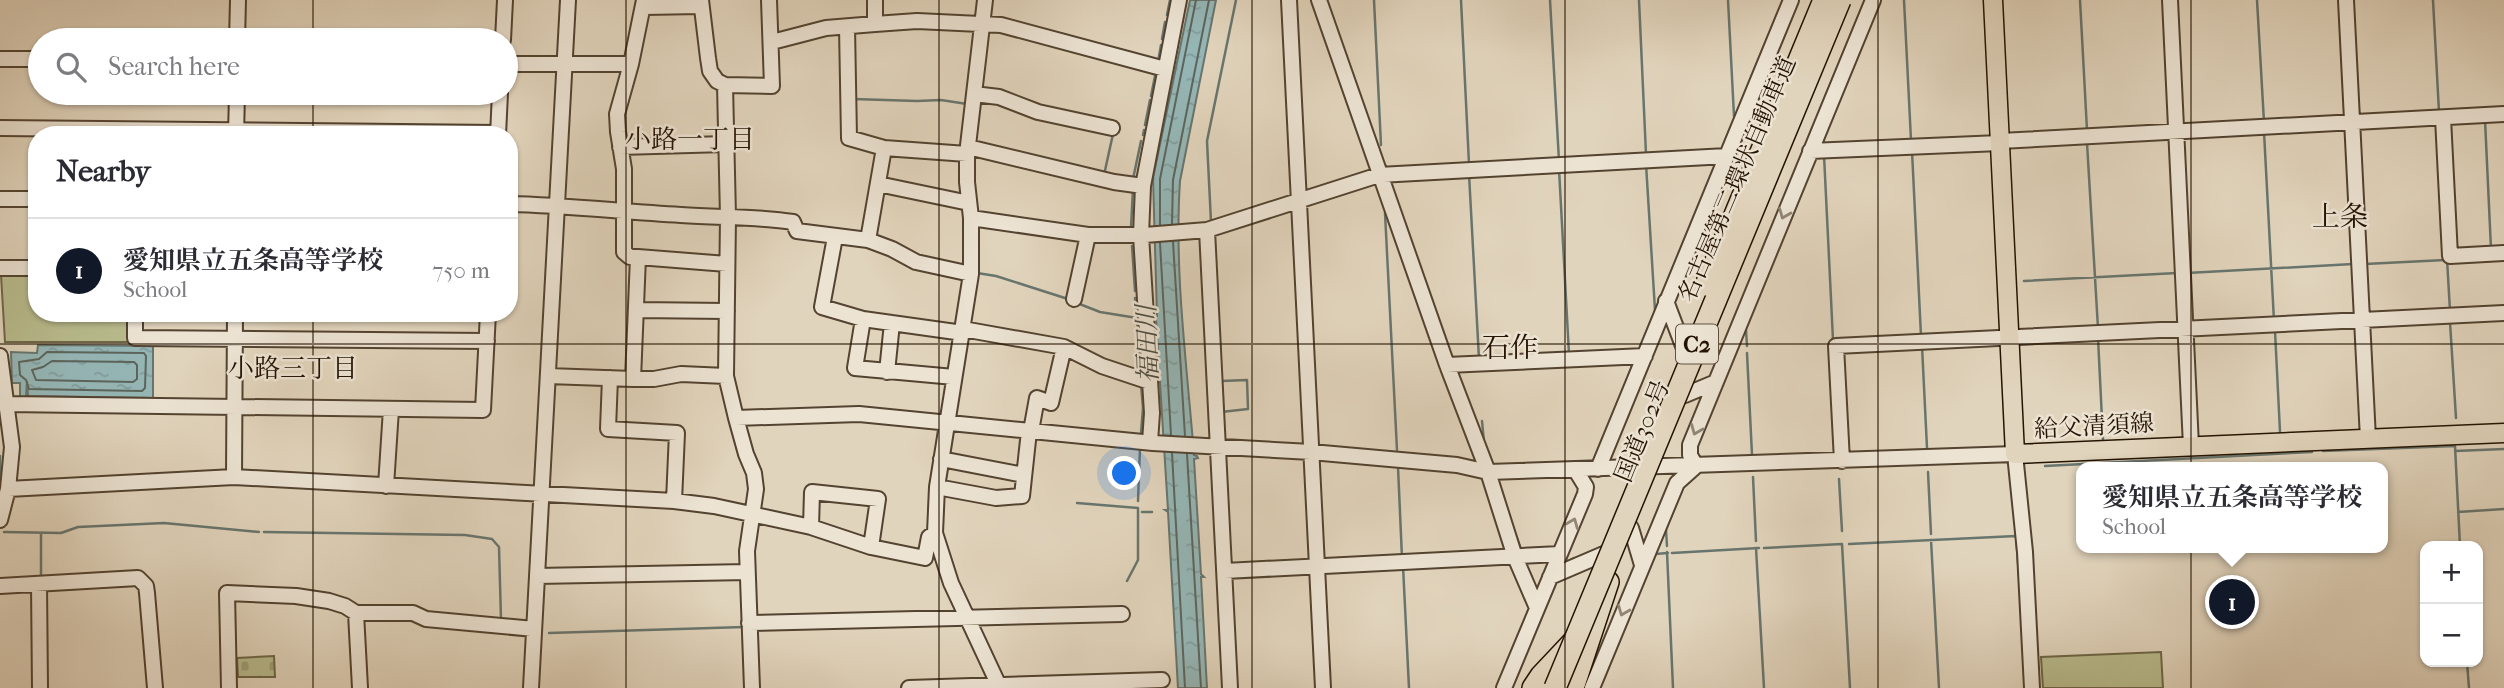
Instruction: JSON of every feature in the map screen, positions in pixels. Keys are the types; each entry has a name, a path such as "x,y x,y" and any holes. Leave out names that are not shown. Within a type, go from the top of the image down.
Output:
{"highway":[{"name":"名古屋第二環状自動車道","path":"1540,688 1824,0"},
{"name":"名古屋第二環状自動車道","path":"1555,688 1840,0"},
{"name":"国道302号","path":"1564,688 1848,0"},
{"path":"1573,688 1608,582"},
{"path":"1533,688 1590,624"}],"main road":[{"name":"給父清須線","path":"1993,0 2015,454 2504,433"}],"street":[{"path":"237,28 238,0"},
{"path":"504,28 505,0"},
{"path":"531,688 568,0"},
{"path":"727,264 630,257 624,252 624,169 617,114 644,3 701,3 710,71 717,81 725,85 772,86 769,0"},
{"path":"875,0 875,23"},
{"path":"985,0 967,150 971,274 937,486 935,533 951,583 1000,686"},
{"path":"1153,443 1143,186 1179,0"},
{"path":"1289,0 1323,688"},
{"path":"1319,0 1447,365 1537,608"},
{"path":"1598,469 1791,0"},
{"path":"1696,466 1690,455 1690,445 1873,0"},
{"path":"2170,0 2192,446"},
{"path":"2346,0 2368,439"},
{"path":"772,43 826,28 875,23 982,22 1001,24 1165,69"},
{"path":"847,27 849,138 884,148 967,150 1143,186"},
{"path":"0,59 28,59"},
{"path":"518,64 631,64"},
{"path":"725,85 728,217 726,376 756,489 747,551 752,688"},
{"path":"974,94 999,97 1038,112 1112,128"},
{"path":"236,126 237,105"},
{"path":"498,126 499,105"},
{"path":"1810,151 2504,114"},
{"path":"2443,118 2450,256 2504,253"},
{"path":"0,128 28,128"},
{"path":"620,147 726,144"},
{"path":"867,240 884,148"},
{"path":"878,184 970,211 1088,235 1143,235 1207,230 1379,175 1727,156"},
{"path":"0,199 28,199"},
{"path":"518,204 766,218 793,222 797,232 867,240 916,262 971,274"},
{"path":"1207,230 1230,688"},
{"path":"1074,299 1088,235"},
{"path":"835,237 822,307 863,319 1064,347 1102,366 1150,382"},
{"path":"633,379 639,257"},
{"path":"0,268 28,268"},
{"path":"1667,301 1693,375"},
{"path":"636,310 727,311"},
{"path":"1842,461 1836,346 2504,313"},
{"path":"863,319 855,368 954,377"},
{"path":"135,322 135,338 487,341"},
{"path":"234,477 235,322"},
{"path":"6,404 483,410 488,322"},
{"path":"887,372 892,323"},
{"path":"937,486 996,498 1021,496 1037,398 1051,403 1064,347"},
{"path":"0,356 12,447 8,489 1,511"},
{"path":"1447,365 1645,356"},
{"path":"548,376 633,379 654,379 681,374 726,376"},
{"path":"610,378 608,429 677,433 674,501"},
{"path":"1685,395 1716,382"},
{"path":"386,486 391,409"},
{"path":"736,418 859,414 1153,443 1311,452 1457,466 1488,472 2015,454 2025,552 2032,688"},
{"path":"941,460 1024,475"},
{"path":"1592,688 1677,483 1685,473 1696,466"},
{"path":"1504,688 1585,494 1586,487 1575,469"},
{"path":"8,489 234,477 674,501 714,506 811,527 872,547 925,558 929,537 935,533"},
{"path":"811,527 812,492 878,499 872,547"},
{"path":"1550,577 1627,537 1642,565"},
{"path":"1225,571 1560,554"},
{"path":"537,576 747,572"},
{"path":"0,586 138,578 147,593 155,688"},
{"path":"39,584 40,688"},
{"path":"229,688 227,593 296,596 337,604 356,613 413,613 426,619 534,629"},
{"path":"356,613 360,688"},
{"path":"749,623 1122,614"},
{"path":"909,688 1162,680"}],"green space":[{"path":"28,273 28,322 129,322 129,342 5,342 1,275"},
{"path":"2161,652 2163,688 2043,688 2041,657"},
{"path":"274,656 275,677 238,677 237,658"}],"water":[{"path":"1190,0 1216,0 1180,181 1179,215 1182,318 1194,455 1198,458 1194,459 1201,574 1204,577 1201,577 1207,688 1178,688 1168,512 1165,510 1168,510 1156,319 1153,317 1157,316 1153,178"},
{"path":"38,345 153,346 153,398 28,396 27,381 26,397 20,397 20,383 12,383 11,352 37,353"}],"waterway":[{"path":"1167,15 1170,0"},
{"path":"1211,222 1207,141 1236,0"},
{"path":"1374,0 1381,145"},
{"path":"1461,0 1469,164"},
{"path":"1550,0 1559,161"},
{"path":"1639,0 1646,154"},
{"path":"1728,0 1734,116"},
{"path":"1904,0 1911,140"},
{"path":"2080,0 2087,130"},
{"path":"2257,0 2264,122"},
{"path":"2433,0 2439,112"},
{"path":"1162,39 1165,22"},
{"path":"1158,62 1161,45"},
{"path":"1151,96 1156,71"},
{"path":"853,99 941,100 967,104"},
{"path":"1145,125 1150,100"},
{"path":"2485,120 2491,249"},
{"path":"1143,135 1144,130"},
{"path":"2264,132 2274,321"},
{"path":"1104,175 1113,134"},
{"path":"1133,179 1141,141"},
{"path":"2087,143 2098,328"},
{"path":"1912,151 1921,336"},
{"path":"1824,155 1833,340"},
{"path":"1646,164 1655,310"},
{"path":"1559,169 1569,354"},
{"path":"1469,174 1479,359"},
{"path":"1131,228 1133,188"},
{"path":"1385,213 1397,450"},
{"path":"1132,246 1135,291"},
{"path":"2447,259 2450,311"},
{"path":"2365,264 2445,260"},
{"path":"2187,273 2353,264"},
{"path":"977,273 996,276 1068,299"},
{"path":"2024,281 2177,273"},
{"name":"福田川","path":"1135,298 1136,310"},
{"name":"福田川","path":"1077,303 1100,312 1137,318"},
{"name":"福田川","path":"1137,317 1140,373"},
{"path":"2450,322 2456,418"},
{"path":"1746,330 1747,346"},
{"path":"2275,331 2280,432"},
{"path":"2098,338 2103,440"},
{"path":"1922,346 1927,448"},
{"path":"1747,353 1752,455"},
{"path":"1221,381 1247,380 1248,409 1221,412"},
{"name":"福田川","path":"1141,384 1141,433"},
{"path":"1482,421 1484,442"},
{"path":"2323,451 2455,446 2460,541"},
{"path":"1138,501 1140,448"},
{"path":"2455,451 2504,449"},
{"path":"2121,462 2312,452"},
{"path":"0,456 0,475"},
{"path":"2045,466 2076,464"},
{"path":"1398,467 1402,558"},
{"path":"1928,472 1931,534"},
{"path":"1753,477 1756,541"},
{"path":"1839,479 1842,531"},
{"path":"1077,503 1138,508 1138,560 1127,581"},
{"path":"2458,512 2504,509"},
{"path":"1142,512 1152,512"},
{"path":"1511,522 1522,552"},
{"path":"4,532 61,533 78,527 164,523 259,532"},
{"path":"1666,530 1667,546"},
{"path":"264,532 465,535 492,539 499,547 501,620"},
{"path":"41,533 41,578"},
{"path":"1849,544 2016,536 2020,588"},
{"path":"1931,540 1939,688"},
{"path":"1764,548 1842,544 1850,688"},
{"path":"1756,548 1764,688"},
{"path":"1672,553 1759,548"},
{"path":"1667,552 1673,688"},
{"path":"1655,554 1668,553"},
{"path":"1561,565 1574,558"},
{"path":"1403,566 1409,688"},
{"path":"2021,605 2022,627"},
{"path":"549,633 744,627"},
{"path":"2467,667 2469,688"}],"place":[{"name":"愛知県立五条高等学校","path":"2232,602"}],"district":[{"name":"小路一丁目","path":"690,139"},
{"name":"上条","path":"2340,216"},
{"name":"石作","path":"1510,347"},
{"name":"小路三丁目","path":"293,368"}]}
